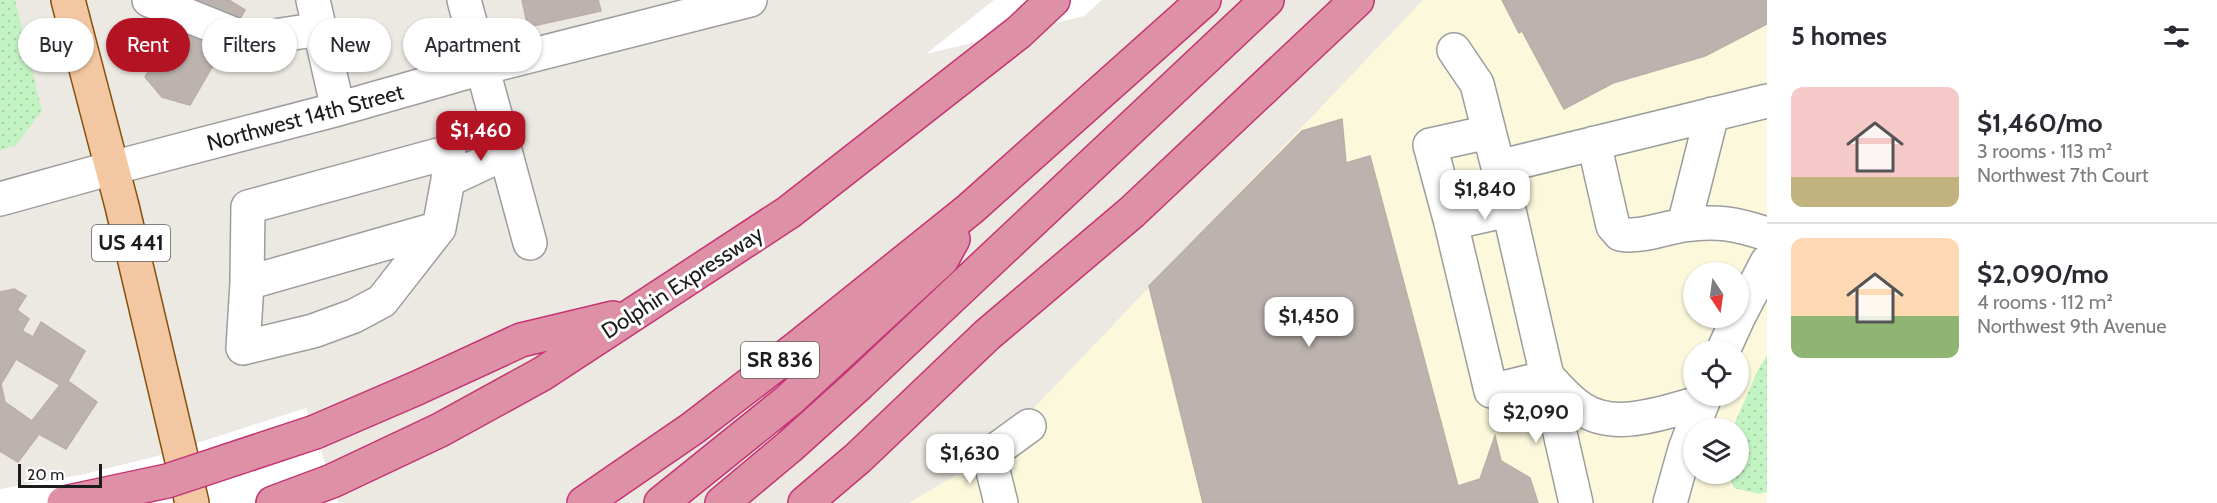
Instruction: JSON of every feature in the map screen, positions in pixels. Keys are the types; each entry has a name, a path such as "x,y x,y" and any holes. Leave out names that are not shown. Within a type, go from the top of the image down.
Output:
{"highway":[{"name":"Dolphin Expressway","path":"273,503 332,481 440,430 542,374 789,212 1018,32 1053,0"},
{"name":"SR 836","path":"584,503 693,428 970,209 1204,0"},
{"path":"722,503 859,384 1267,0"},
{"path":"805,503 858,458 987,335 1132,212 1358,0"},
{"path":"661,503 789,400 942,259 970,209"},
{"path":"64,503 167,481 315,432 521,340 635,313"}],"main road":[{"name":"US 441","path":"68,0 112,168 192,503"}],"street":[{"path":"149,0 236,35 255,39 316,14 338,109"},
{"path":"464,0 469,18"},
{"name":"Northwest 14th Street","path":"542,53 750,0"},
{"path":"1454,50 1477,84 1509,210 1576,503"},
{"name":"Northwest 14th Street","path":"0,199 468,72"},
{"path":"483,72 530,243"},
{"path":"1498,167 1767,101"},
{"path":"1684,225 1712,114"},
{"path":"1489,132 1430,145 1491,392 1548,378"},
{"path":"1594,143 1613,226 1620,234 1630,236 1684,225 1717,222 1742,226 1767,234"},
{"path":"449,152 448,180 439,228 382,301 354,316 313,331 243,348 248,207 449,152"},
{"path":"448,180 505,153"},
{"path":"1451,223 1509,210"},
{"path":"247,283 439,228"},
{"path":"1749,297 1767,262"},
{"path":"1548,378 1584,411 1607,419 1638,417 1683,405"},
{"path":"1670,503 1685,449 1701,406"},
{"path":"1001,503 989,455 1029,426"}],"shaded area":[{"path":"1423,0 1767,0 1767,503 909,503 989,455"}],"green space":[{"path":"0,0 15,0 19,18 18,72 33,72 42,111 15,146 0,150"},
{"path":"1767,355 1767,492 1759,494 1734,488 1732,484 1749,484 1749,418 1737,418 1742,406 1749,406 1749,390"}],"pier":[{"path":"994,0 1102,0 1084,16 926,54"},
{"path":"306,408 339,503 0,503 0,489 80,475 154,457"}],"building":[{"path":"191,0 229,0 245,10 240,18 202,18 202,72 209,72 190,105 162,97 145,77 148,72 190,72 190,18 180,18"},
{"path":"522,0 598,0 601,11 542,24 542,18 526,18"},
{"path":"1502,0 1767,0 1767,24 1705,56 1613,83 1564,109 1522,31 1519,33"},
{"path":"1342,119 1346,163 1370,156 1458,486 1480,479 1495,436 1501,461 1530,478 1538,503 1203,503 1149,286 1302,131"},
{"path":"14,289 26,296 17,310 29,319 22,331 33,337 41,322 85,351 68,381 97,402 66,449 39,434 18,462 0,451 0,292","holes":["16,359 60,385 32,421 5,402 1,384"]}]}
